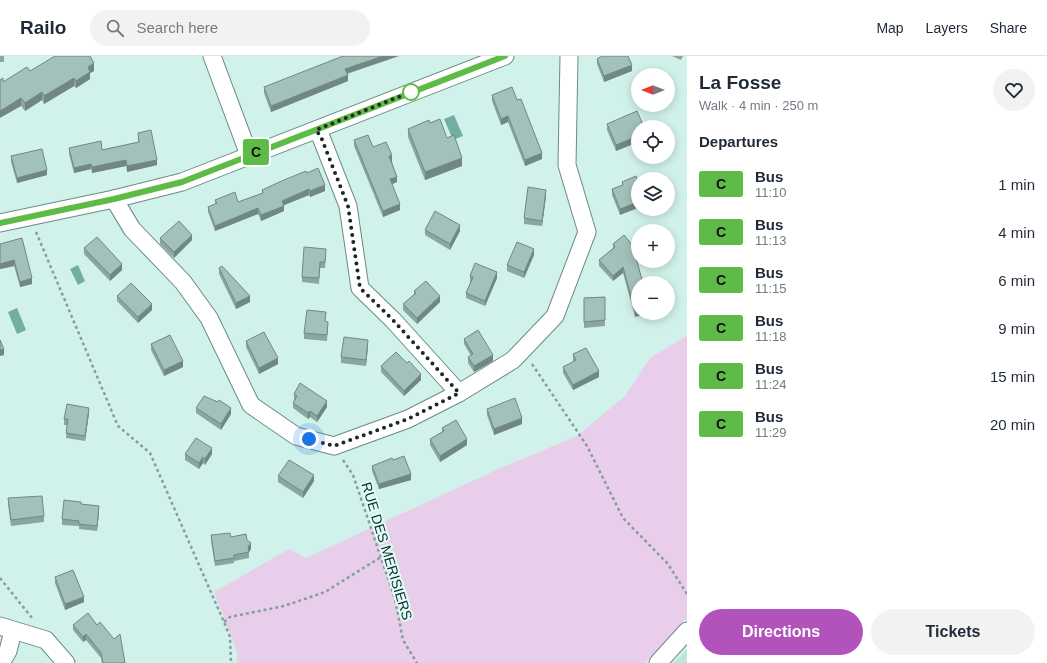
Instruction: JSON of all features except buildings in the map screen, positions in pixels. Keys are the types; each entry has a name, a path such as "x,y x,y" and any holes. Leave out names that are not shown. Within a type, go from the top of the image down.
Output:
{"street":[{"path":"212,56 249,155"},
{"path":"0,223 114,199 182,182 505,56"},
{"path":"114,199 132,229 183,282 209,318 252,405 296,436 334,446 408,419 459,393 518,355 555,316 587,232 567,165 569,56"},
{"path":"316,130 321,137 348,206 360,288 393,320 459,393"},
{"path":"1,663 8,651 7,628 46,640 66,663"},
{"path":"658,663 687,632"}],"path":[{"path":"29,217 118,426 150,452 230,637 231,663"},
{"path":"518,355 587,446 622,518 668,564 687,594"},
{"name":"RUE DES MERISIERS","path":"334,446 353,475 395,599 403,640 417,663"},
{"path":"224,622 230,617 284,606 325,592 381,557"},
{"path":"0,578 11,589 30,617 48,632 46,640"}],"shaded area":[{"path":"454,115 463,136 453,140 444,119"},
{"path":"78,265 85,281 78,285 70,269"},
{"path":"17,308 26,330 17,334 8,312"},
{"path":"687,336 687,618 645,663 237,663 237,652 214,592 289,549 306,558 494,471 577,436 625,396 650,358"},
{"path":"687,649 687,663 674,663"}],"bus line":[{"name":"C","path":"0,223 114,199 182,182 386,101 505,56"}],"route":[{"path":"309,439 334,446 408,419 459,393 393,320 360,288 348,206 321,137 316,130 386,101 416,90 411,92"}]}
